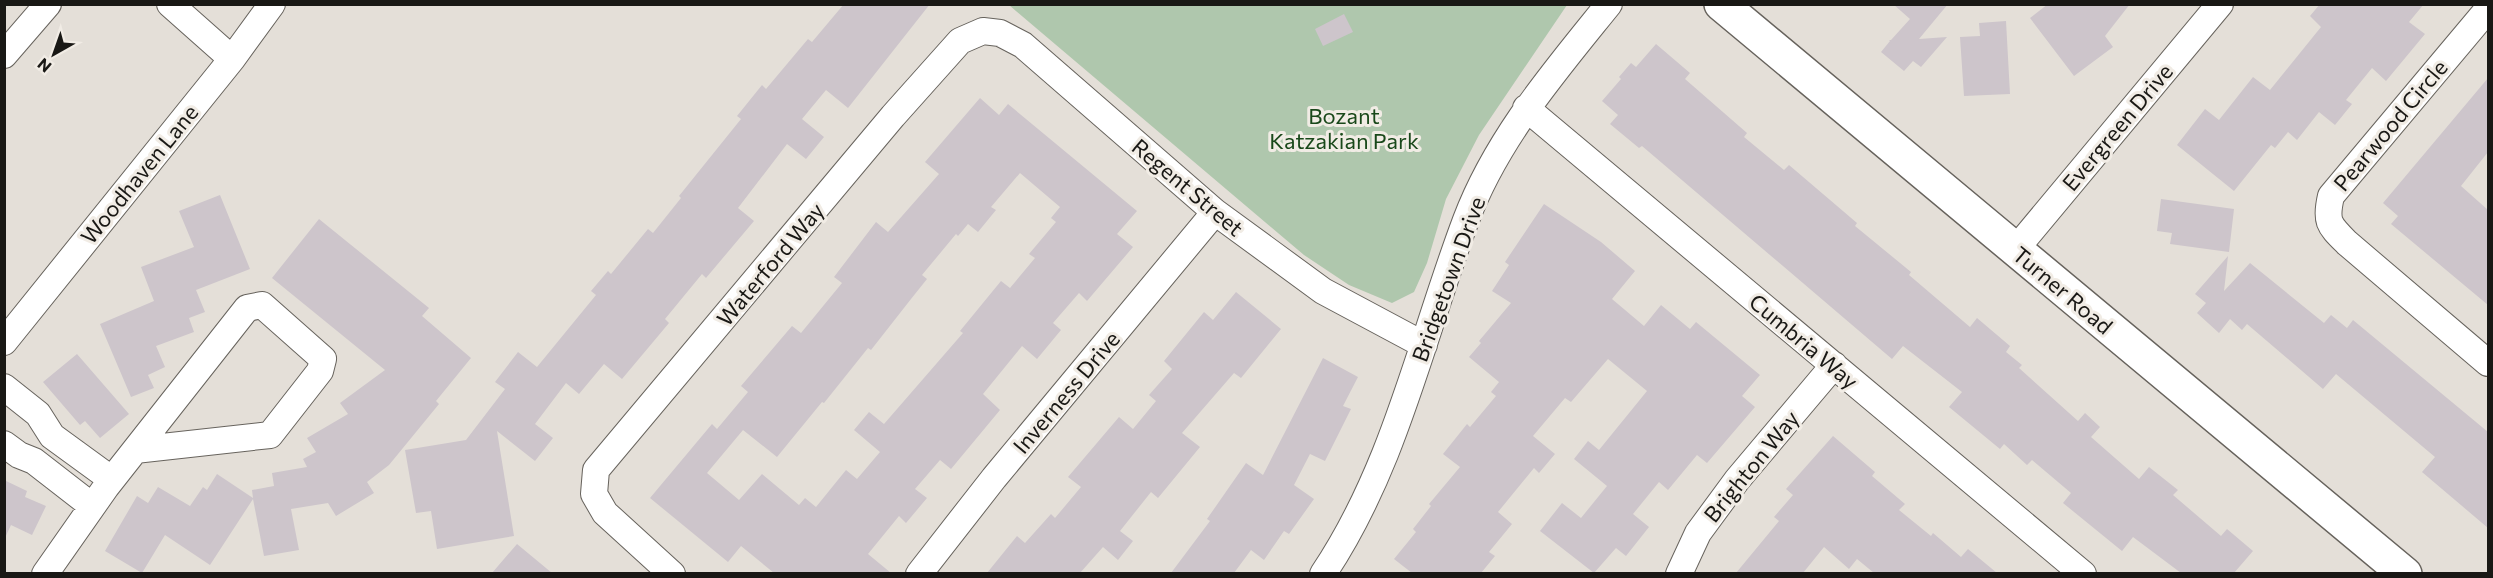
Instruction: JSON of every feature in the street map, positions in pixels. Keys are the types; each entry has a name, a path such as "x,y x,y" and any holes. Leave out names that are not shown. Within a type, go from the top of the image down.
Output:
{"main road":[{"name":"Turner Road","path":"1721,4 2405,573"}],"street":[{"path":"4,55 48,4"},
{"path":"170,4 232,59"},
{"name":"Woodhaven Lane","path":"4,342 232,59 272,4"},
{"name":"Bridgetown Drive","path":"1323,573 1362,508 1397,424 1467,218 1526,108 1609,4"},
{"name":"Evergreen Drive","path":"2014,250 2220,4"},
{"name":"Pearwood Circle","path":"2488,9 2331,196 2327,214 2330,226 2347,243 2488,363"},
{"name":"Regent Street","path":"960,40 982,31 1000,33 1023,45 1215,212 1323,291 1424,345"},
{"name":"Waterford Way","path":"672,573 605,513 594,494 596,470 893,116 960,40"},
{"name":"Cumbria Way","path":"1526,108 2083,573"},
{"name":"Inverness Drive","path":"919,573 994,478 1215,212"},
{"path":"45,573 111,479 247,308 262,305 323,359 320,370 270,435 135,450"},
{"name":"Brighton Way","path":"1679,573 1704,524 1737,480 1834,365"},
{"path":"4,387 38,414 52,436 111,479"},
{"path":"34,461 52,436"},
{"path":"4,444 34,461 92,506"}],"green space":[{"name":"Bozant Katzakian Park","path":"1009,5 1567,5 1479,135 1446,199 1427,263 1414,292 1392,303 1349,285 1304,255"}],"building":[{"path":"844,4 930,4 848,108 826,90 802,119 824,137 806,159 787,144 738,208 754,221 706,278 702,274 665,319 669,323 622,379 604,364 579,394 566,383 535,424 553,438 535,461 497,431 514,536 437,549 431,511 416,513 405,450 466,440 505,389 495,382 518,352 537,367 596,295 591,291 608,271 611,274 648,229 653,233 681,198 679,196 741,119 737,116 762,85 766,89 808,39 812,42"},
{"path":"1893,4 1948,4 1919,39 1947,37 1921,67 1913,61 1904,71 1881,52 1889,40 1910,19"},
{"path":"2048,4 2130,4 2105,36 2113,47 2074,76 2030,18"},
{"path":"2320,4 2424,4 2409,22 2425,34 2386,81 2372,68 2346,100 2352,104 2335,125 2319,112 2297,140 2288,132 2275,148 2271,145 2234,191 2177,145 2205,109 2219,120 2253,77 2270,90 2321,27 2310,16"},
{"path":"1344,14 1353,32 1323,46 1315,29"},
{"path":"2006,21 2010,94 1964,96 1960,37 1980,36 1979,23"},
{"path":"1656,44 1690,73 1685,79 1747,133 1744,137 1784,170 1789,165 1857,223 1855,226 1911,272 1909,275 1970,327 1977,318 2010,346 2006,352 2022,365 2019,368 2078,421 2085,413 2100,427 2091,437 2139,479 2149,467 2178,490 2173,495 2221,536 2227,529 2253,551 2234,573 2181,573 2133,537 2122,551 2063,503 2071,493 2032,460 2027,465 2004,444 2000,449 1949,407 1962,392 1903,346 1892,359 1642,146 1639,148 1610,124 1618,115 1602,101 1631,63 1636,67"},
{"path":"2488,78 2488,152 2461,186 2488,210 2488,305 2391,224 2398,216 2383,203"},
{"path":"980,98 999,115 1008,104 1137,211 1117,234 1133,247 1087,301 1079,293 1053,323 1061,330 1037,359 1022,346 983,394 1000,410 951,469 940,460 915,489 927,498 906,523 899,516 868,554 891,573 774,573 741,546 728,562 650,498 712,424 717,429 748,392 741,386 792,326 801,333 842,283 834,277 876,222 888,232 939,174 925,162","holes":["1020,173 1060,207 1051,218 1056,222 1029,254 1035,258 1010,288 1001,281 960,331 963,333 884,424 869,412 854,430 880,452 857,479 846,470 816,507 805,498 799,505 762,474 739,500 707,473 743,430 777,457 868,348 871,350 927,279 922,275 956,234 958,236 968,224 978,232 996,210 991,207"]},
{"path":"220,195 250,269 196,290 205,312 189,318 194,332 156,346 165,367 148,375 154,388 131,397 100,324 154,301 141,267 194,247 179,211"},
{"path":"2161,199 2234,209 2229,252 2170,244 2172,233 2157,231"},
{"path":"1544,204 1601,242 1635,271 1612,299 1644,326 1661,305 1690,329 1696,322 1760,375 1742,396 1755,407 1707,463 1697,455 1668,490 1659,482 1633,514 1649,527 1626,556 1616,548 1594,573 1540,531 1562,503 1581,518 1607,486 1574,459 1588,441 1599,450 1647,391 1608,359 1571,402 1565,398 1533,436 1555,454 1539,473 1534,468 1498,512 1512,524 1489,552 1495,556 1481,573 1412,573 1394,559 1416,532 1413,529 1431,506 1429,504 1460,467 1443,454 1467,424 1470,427 1496,396 1491,392 1499,382 1469,357 1481,343 1479,341 1511,303 1492,291 1509,265 1505,262"},
{"path":"319,219 429,308 422,316 471,358 436,401 439,404 389,465 367,482 374,493 336,516 328,503 291,509 299,550 264,556 253,499 210,565 165,535 142,573 105,551 137,496 148,503 158,487 190,506 203,487 207,490 217,474 253,498 252,490 274,486 272,473 307,467 303,459 316,452 307,438 348,414 340,403 385,370 272,278"},
{"path":"2228,256 2224,291 2250,263 2324,323 2331,315 2347,328 2353,320 2488,432 2488,528 2422,472 2435,457 2336,374 2323,389 2247,324 2242,330 2230,319 2219,333 2197,313 2206,303 2195,294"},
{"path":"1236,292 1281,329 1241,378 1234,373 1182,433 1200,447 1158,498 1151,492 1120,531 1133,541 1118,560 1103,547 1080,573 987,573 1017,536 1025,543 1051,514 1055,518 1081,487 1068,477 1119,417 1133,429 1156,401 1149,395 1172,369 1164,361 1204,312 1213,320"},
{"path":"77,354 129,414 100,438 85,421 80,425 43,382"},
{"path":"1323,358 1358,377 1343,406 1351,409 1325,461 1310,454 1294,485 1314,499 1289,534 1284,531 1264,560 1251,550 1234,573 1171,573 1210,521 1207,519 1246,463 1263,475"},
{"path":"1833,436 1875,472 1872,476 1905,504 1899,510 1931,536 1933,533 1961,557 1968,549 1997,573 1874,573 1857,559 1849,569 1824,547 1803,573 1736,573 1779,521 1774,517 1793,495 1786,489"},
{"path":"4,480 27,491 25,497 46,506 32,535 11,525 4,540"},
{"path":"517,544 552,573 492,573"}]}
